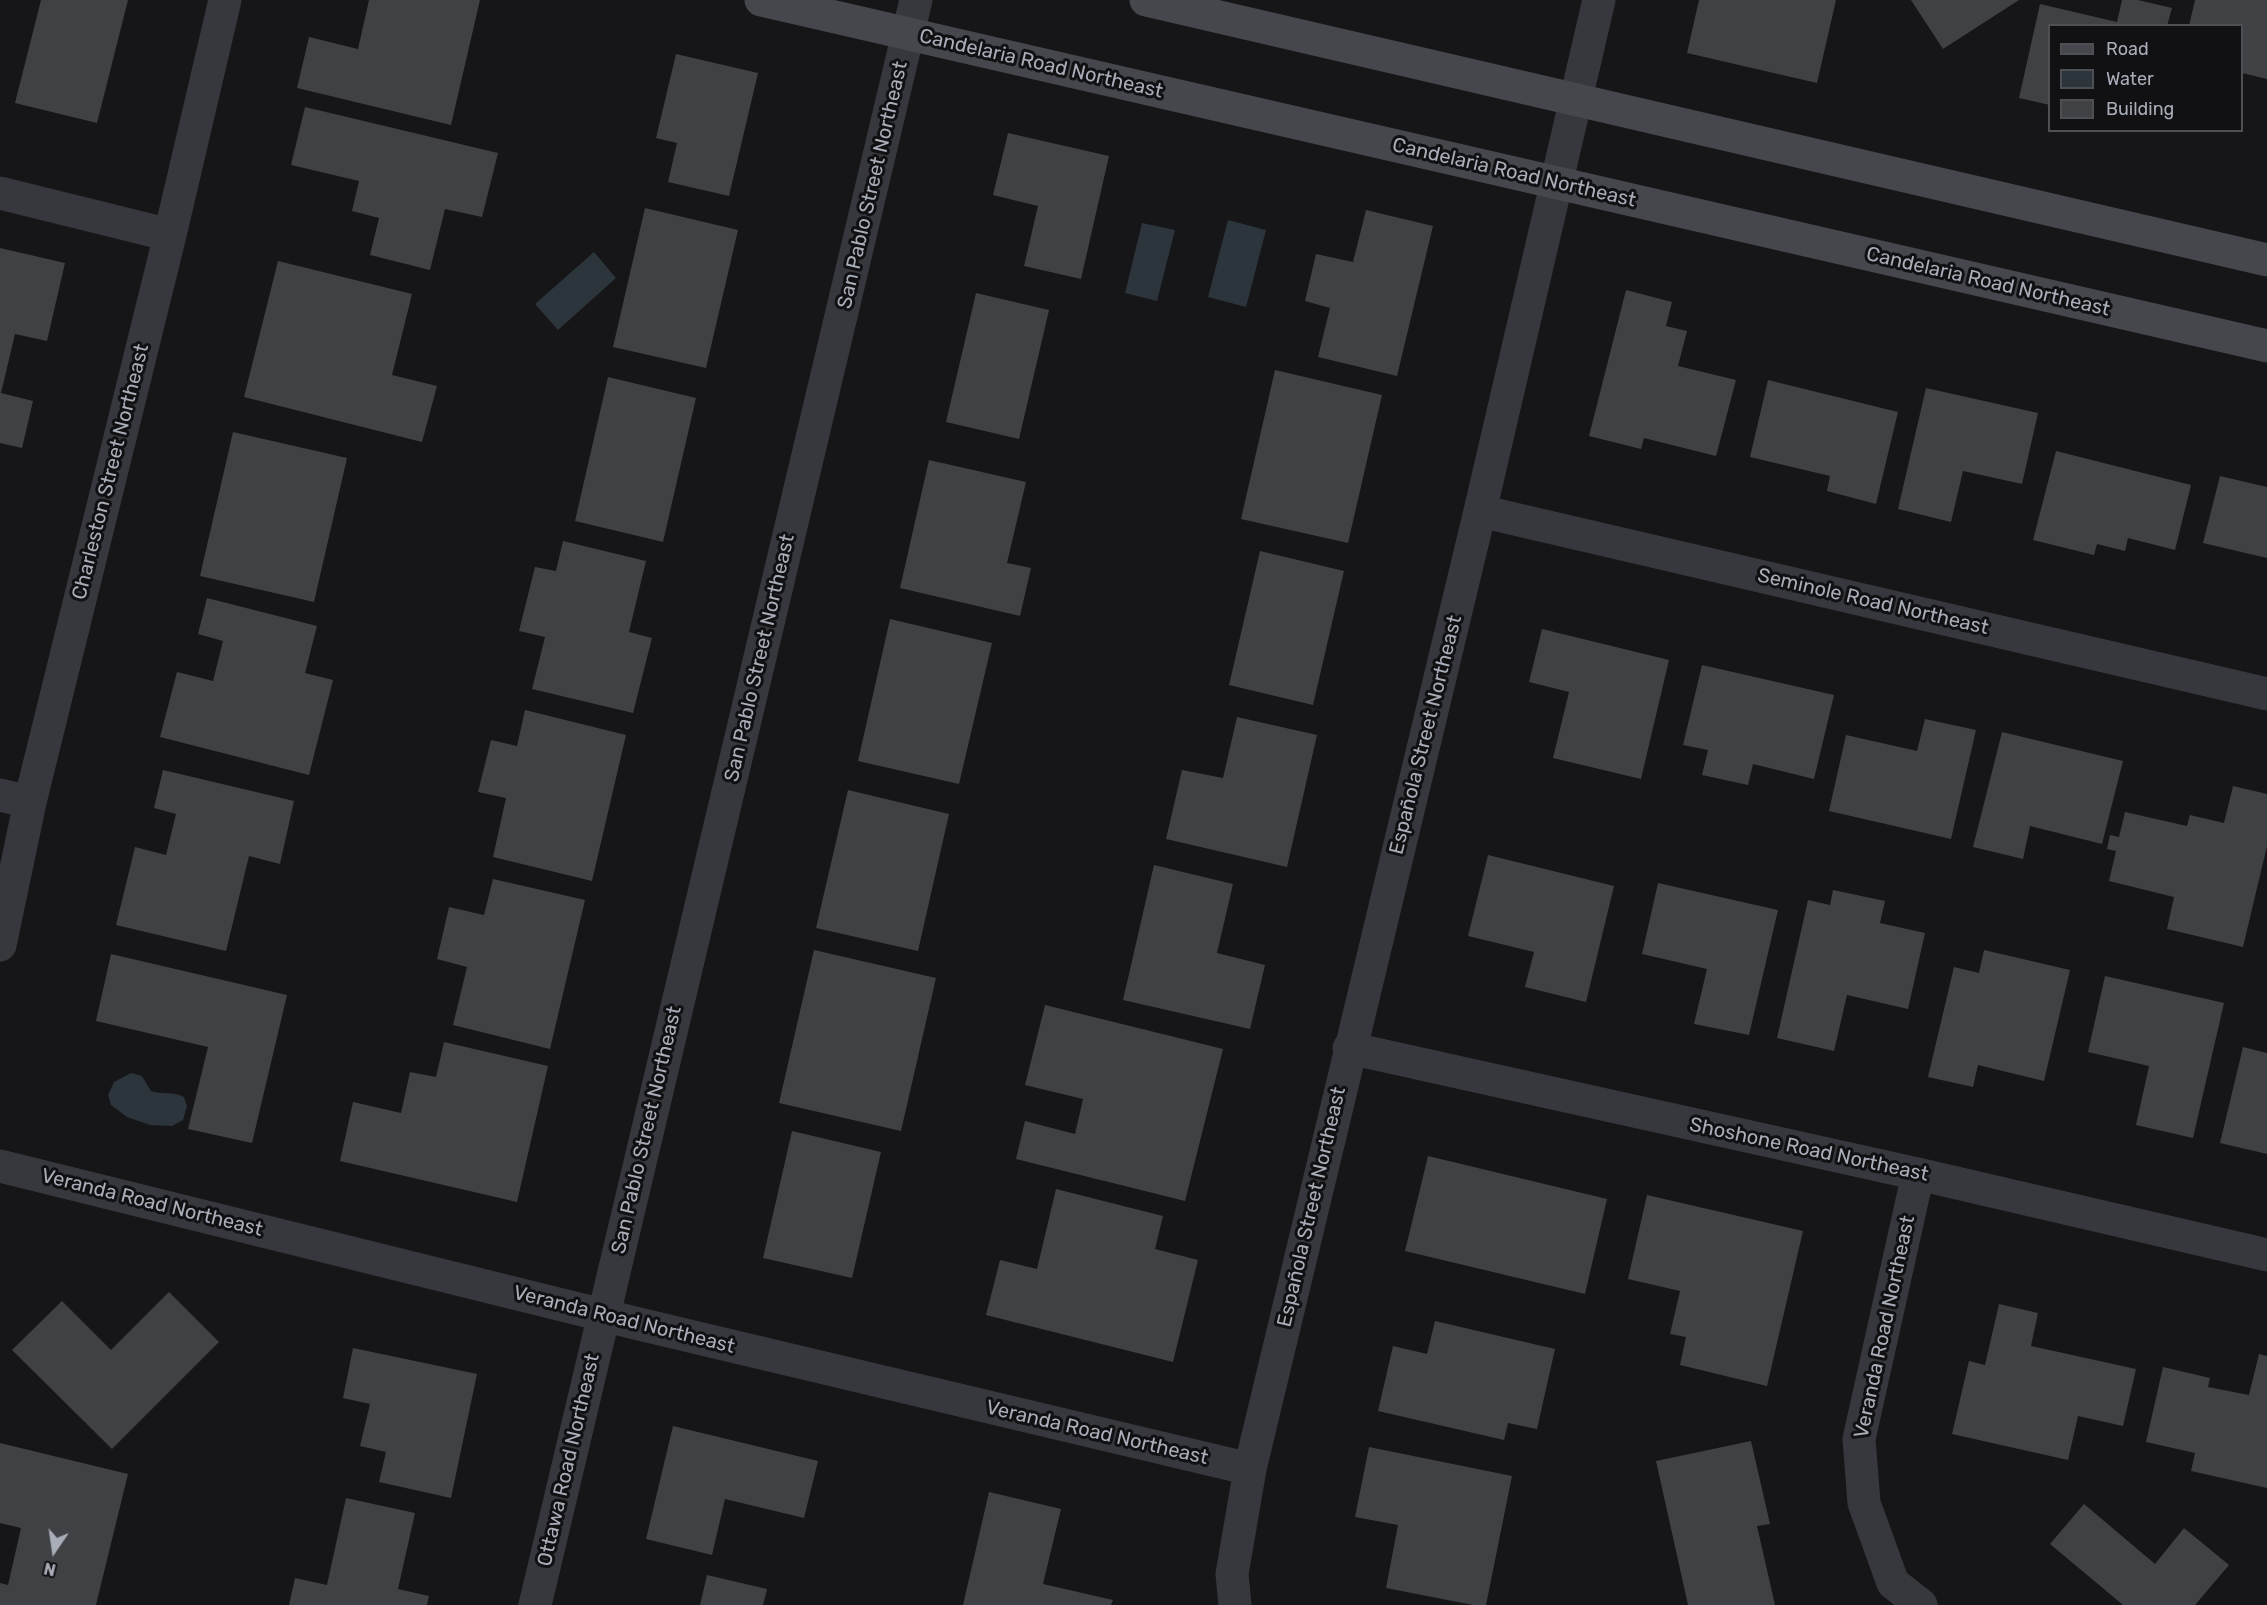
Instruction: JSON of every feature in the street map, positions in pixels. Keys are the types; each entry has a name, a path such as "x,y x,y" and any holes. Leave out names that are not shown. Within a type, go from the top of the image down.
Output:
{"main road":[{"name":"Candelaria Road Northeast","path":"761,0 2267,346"},
{"path":"1146,0 2267,260"}],"street":[{"name":"Charleston Street Northeast","path":"0,945 15,799 170,235 225,0"},
{"name":"San Pablo Street Northeast","path":"603,1315 916,0"},
{"name":"Española Street Northeast","path":"1235,1605 1232,1574 1250,1469 1480,511 1599,0"},
{"path":"0,193 170,235"},
{"name":"Seminole Road Northeast","path":"1480,511 2267,694"},
{"name":"Shoshone Road Northeast","path":"1350,1048 1918,1174 2267,1255"},
{"name":"Veranda Road Northeast","path":"0,1166 603,1315 1250,1469"},
{"name":"Veranda Road Northeast","path":"1918,1174 1859,1439 1864,1503 1889,1573 1893,1583 1921,1605"},
{"name":"Ottawa Road Northeast","path":"535,1605 603,1315"}],"water":[{"path":"1228,220 1266,230 1246,307 1208,297"},
{"path":"1142,223 1175,230 1157,301 1125,293"},
{"path":"594,252 616,278 558,330 535,304"},
{"path":"131,1073 142,1076 151,1091 184,1097 187,1106 183,1120 172,1126 150,1125 127,1117 111,1105 108,1095 114,1082"}],"building":[{"path":"41,0 128,0 97,123 15,103"},
{"path":"369,0 480,0 451,125 297,88 309,37 358,49"},
{"path":"1699,0 1836,0 1817,83 1687,53"},
{"path":"1911,0 2019,0 1943,49"},
{"path":"2122,0 2138,0 2172,8 2168,24 2048,24 2048,105 2019,98 2040,4 2117,22"},
{"path":"2195,0 2267,0 2267,79 2243,73 2243,24 2189,24"},
{"path":"676,54 758,73 729,196 668,182 677,143 656,138"},
{"path":"305,107 498,153 482,217 445,209 430,270 370,255 379,218 352,211 359,181 291,165"},
{"path":"1008,133 1109,156 1081,279 1024,266 1038,206 993,195"},
{"path":"645,208 738,230 706,368 613,347"},
{"path":"1366,210 1433,226 1397,376 1318,357 1330,308 1305,301 1316,254 1353,262"},
{"path":"0,248 65,263 47,341 15,334 1,393 33,401 22,448 0,443"},
{"path":"278,261 412,294 392,375 437,386 422,442 244,397"},
{"path":"1626,290 1672,302 1666,326 1687,331 1678,366 1736,380 1716,456 1644,438 1641,449 1589,436"},
{"path":"976,293 1049,310 1019,439 946,422"},
{"path":"1275,370 1382,395 1348,543 1241,519"},
{"path":"608,377 696,398 663,542 575,521"},
{"path":"1768,380 1898,412 1876,504 1827,491 1830,476 1750,457"},
{"path":"1926,388 2038,413 2022,484 1963,471 1951,522 1898,509"},
{"path":"233,432 347,458 314,602 200,576"},
{"path":"2056,451 2191,485 2175,550 2128,538 2125,551 2097,544 2094,555 2033,540"},
{"path":"929,460 1026,482 1007,563 1031,568 1020,616 900,588"},
{"path":"2220,476 2267,487 2267,558 2203,543"},
{"path":"563,541 646,561 629,632 652,638 633,713 532,689 545,637 519,631 535,567 556,571"},
{"path":"1260,551 1344,571 1313,705 1229,685"},
{"path":"207,598 317,626 305,673 333,680 309,775 160,737 177,672 213,681 223,641 198,634"},
{"path":"890,619 992,643 959,784 858,761"},
{"path":"1542,629 1669,660 1641,779 1553,758 1569,692 1529,682"},
{"path":"1702,665 1834,695 1814,779 1753,764 1748,785 1702,775 1708,750 1683,745"},
{"path":"525,710 626,735 592,881 493,857 506,798 478,792 491,740 517,746"},
{"path":"1237,717 1317,735 1287,867 1166,839 1182,770 1223,778"},
{"path":"1925,719 1976,730 1951,839 1829,811 1846,735 1917,751"},
{"path":"2002,732 2123,761 2102,844 2030,826 2023,859 1973,847"},
{"path":"163,770 294,801 280,864 249,856 226,951 116,925 135,847 166,855 176,814 154,808"},
{"path":"2233,786 2267,794 2267,846 2243,947 2167,929 2174,897 2109,881 2116,851 2107,849 2110,835 2119,837 2125,812 2187,826 2190,815 2224,823"},
{"path":"848,790 949,814 918,951 816,928"},
{"path":"1488,855 1614,886 1586,1002 1525,987 1534,952 1468,936"},
{"path":"1154,865 1233,884 1217,953 1265,965 1250,1029 1123,1000"},
{"path":"493,879 585,900 550,1049 453,1025 467,967 437,959 449,907 484,915"},
{"path":"1658,883 1778,910 1749,1035 1694,1024 1707,969 1642,954"},
{"path":"1833,890 1885,901 1880,923 1925,933 1908,1009 1847,995 1834,1051 1777,1038 1808,900 1830,905"},
{"path":"814,950 936,978 901,1131 779,1103"},
{"path":"1984,950 2070,970 2044,1081 1978,1065 1973,1087 1928,1077 1954,967 1979,973"},
{"path":"111,954 287,995 252,1143 188,1129 208,1047 96,1021"},
{"path":"2105,976 2224,1003 2193,1138 2136,1125 2149,1066 2088,1052"},
{"path":"1045,1005 1223,1049 1185,1201 1016,1159 1025,1121 1075,1134 1083,1099 1025,1085"},
{"path":"444,1042 548,1066 517,1202 340,1161 353,1102 401,1113 410,1072 436,1077"},
{"path":"2243,1047 2267,1053 2267,1154 2220,1143"},
{"path":"792,1131 881,1152 852,1278 763,1258"},
{"path":"1428,1156 1607,1199 1585,1294 1405,1251"},
{"path":"1056,1189 1163,1216 1155,1249 1198,1260 1173,1362 986,1315 1000,1260 1037,1269"},
{"path":"1647,1195 1803,1231 1767,1386 1680,1365 1686,1337 1670,1334 1680,1291 1628,1279"},
{"path":"169,1292 219,1342 112,1449 12,1350 62,1301 111,1350"},
{"path":"1999,1304 2038,1313 2031,1346 2136,1369 2123,1426 2078,1416 2068,1460 1952,1434 1969,1361 1985,1365"},
{"path":"1435,1321 1555,1349 1537,1429 1508,1423 1504,1440 1378,1411 1393,1346 1427,1354"},
{"path":"353,1348 477,1374 451,1498 379,1482 386,1452 360,1446 370,1404 343,1398"},
{"path":"2259,1354 2267,1356 2267,1488 2191,1471 2195,1453 2146,1442 2163,1367 2210,1378 2208,1387 2249,1395"},
{"path":"673,1426 818,1461 804,1518 725,1499 712,1555 646,1539"},
{"path":"1751,1441 1770,1524 1757,1526 1775,1605 1688,1605 1656,1461"},
{"path":"0,1443 128,1474 96,1605 0,1605 0,1583 8,1585 21,1528 0,1523"},
{"path":"1369,1447 1512,1476 1486,1605 1473,1605 1386,1588 1398,1525 1355,1517"},
{"path":"989,1492 1061,1509 1043,1584 1113,1600 1111,1605 963,1605"},
{"path":"346,1498 415,1513 398,1589 429,1596 427,1605 289,1605 295,1578 327,1585"},
{"path":"2084,1504 2155,1564 2184,1528 2229,1565 2195,1605 2123,1605 2050,1544"},
{"path":"707,1575 767,1589 763,1605 700,1605"}]}
